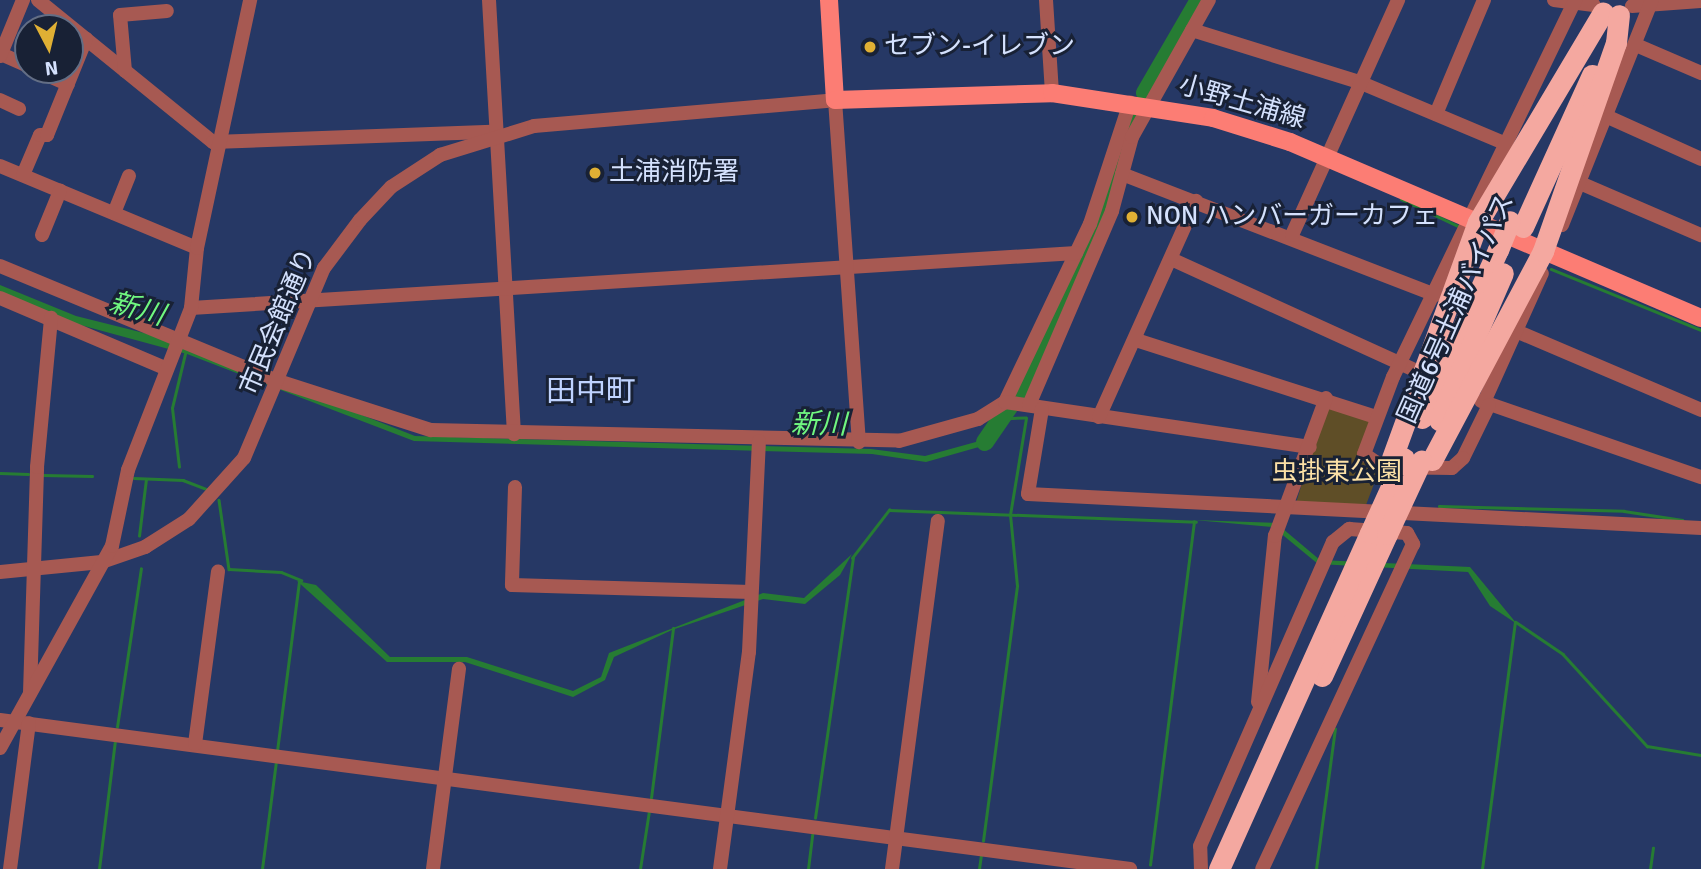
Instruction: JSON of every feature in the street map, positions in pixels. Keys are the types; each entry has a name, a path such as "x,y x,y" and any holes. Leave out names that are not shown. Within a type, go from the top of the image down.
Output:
{"highway":[{"path":"1412,459 1473,220 1614,6"},
{"path":"1412,459 1547,253 1616,43 1614,6"},
{"name":"国道6号土浦バイパス","path":"1378,534 1380,512 1412,459 1614,6"},
{"name":"国道6号土浦バイパス","path":"1230,863 1378,534 1407,490 1412,459"}],"main road":[{"path":"829,0 835,100"},
{"name":"小野土浦線","path":"835,100 1052,93 1139,103 1213,118 1326,158 1701,318"}],"street":[{"path":"0,55 23,0"},
{"path":"38,0 219,143 477,128 496,133"},
{"path":"0,748 30,698 102,562 169,364 191,309 197,248 250,0"},
{"path":"489,0 514,434"},
{"path":"1046,0 1052,93"},
{"path":"1209,0 1192,30 1139,103 1076,253 1021,405 1028,494 1700,527"},
{"path":"1292,235 1398,0"},
{"path":"1436,114 1484,0"},
{"path":"1554,0 1614,6 1701,1"},
{"path":"1574,2 1504,143 1473,220 1435,295 1410,369 1377,417 1364,454 1383,467 1452,468 1463,458 1547,253 1608,117 1651,3"},
{"path":"125,71 120,15 167,11"},
{"path":"1192,30 1359,82 1504,143"},
{"path":"84,44 86,39"},
{"path":"1636,45 1701,73"},
{"path":"23,175 68,84"},
{"path":"0,100 19,109"},
{"path":"835,100 859,442"},
{"name":"市民会館通り","path":"0,572 34,571 102,562 168,533 216,494 244,458 278,381 309,300 345,237 391,187 440,155 496,133 835,100"},
{"path":"1021,405 1122,174 1139,103"},
{"path":"1608,117 1701,159"},
{"path":"0,166 197,248"},
{"path":"1122,174 1292,235 1435,295"},
{"path":"114,213 129,176"},
{"path":"1580,183 1701,235"},
{"path":"42,235 60,191"},
{"path":"1099,417 1136,340 1196,201"},
{"path":"191,309 1076,253"},
{"path":"1171,259 1410,369"},
{"path":"0,266 278,381 399,424 514,434 759,448 859,442 951,428 1021,405 1310,447"},
{"path":"0,298 169,364"},
{"path":"30,698 34,571 51,318"},
{"path":"1516,331 1701,410"},
{"path":"1136,340 1326,398 1377,417"},
{"path":"1469,395 1701,477"},
{"path":"1258,706 1278,529 1326,398"},
{"path":"720,869 751,598 759,448"},
{"path":"514,487 512,585 751,598"},
{"path":"892,869 938,521"},
{"path":"1201,869 1200,846 1258,706 1338,536 1349,529 1407,533 1413,544 1262,869"},
{"path":"195,744 218,572"},
{"path":"433,869 459,669"},
{"path":"15,722 277,754 727,817 1130,869"},
{"path":"10,869 15,722"}],"green space":[{"name":"虫掛東公園","path":"1327,401 1373,418 1360,453 1380,468 1366,505 1296,503"}],"shaded area":[{"name":"新川","path":"0,285 76,316 172,340 415,436 871,449 925,456 983,440 995,423 1001,424 986,445 926,462 872,454 414,441 187,354 73,323 0,293"},
{"path":"1194,520 1276,523 1320,560 1470,567 1517,624 1490,606 1468,572 1318,564 1273,527"},
{"path":"852,554 840,575 805,604 763,599 672,630 614,657 605,680 573,697 465,662 387,662 297,581 316,585 390,657 467,657 573,691 601,677 609,653 763,593 804,598"}],"waterway":[{"name":"新川","path":"1145,93 1199,0"},
{"name":"新川","path":"985,442 1031,375 1092,237 1136,110"},
{"path":"1401,199 1458,226"},
{"path":"1551,269 1701,330"},
{"path":"179,467 172,408 185,354"},
{"path":"983,841 1017,586 1010,515 1026,418 1001,419"},
{"path":"0,473 28,474"},
{"path":"43,475 92,476"},
{"path":"134,478 183,480"},
{"path":"139,536 146,479"},
{"path":"183,480 206,489"},
{"path":"219,500 229,569 281,572 301,580"},
{"path":"1439,506 1624,511 1682,520"},
{"path":"852,558 889,510 1196,522"},
{"path":"1150,865 1194,522"},
{"path":"815,818 853,558"},
{"path":"117,727 141,569"},
{"path":"277,751 299,581"},
{"path":"1482,869 1515,622"},
{"path":"1516,622 1563,654 1647,746 1701,755"},
{"path":"651,798 673,628"},
{"path":"1316,869 1335,729"},
{"path":"99,869 115,740"},
{"path":"262,869 276,761"},
{"path":"640,869 649,811"},
{"path":"808,869 813,831"},
{"path":"1650,869 1653,848"},
{"path":"979,869 981,855"}],"place":[{"name":"セブン-イレブン","path":"870,47"},
{"name":"土浦消防署","path":"595,173"},
{"name":"NON ハンバーガーカフェ","path":"1132,217"}],"district":[{"name":"田中町","path":"591,392"}]}
